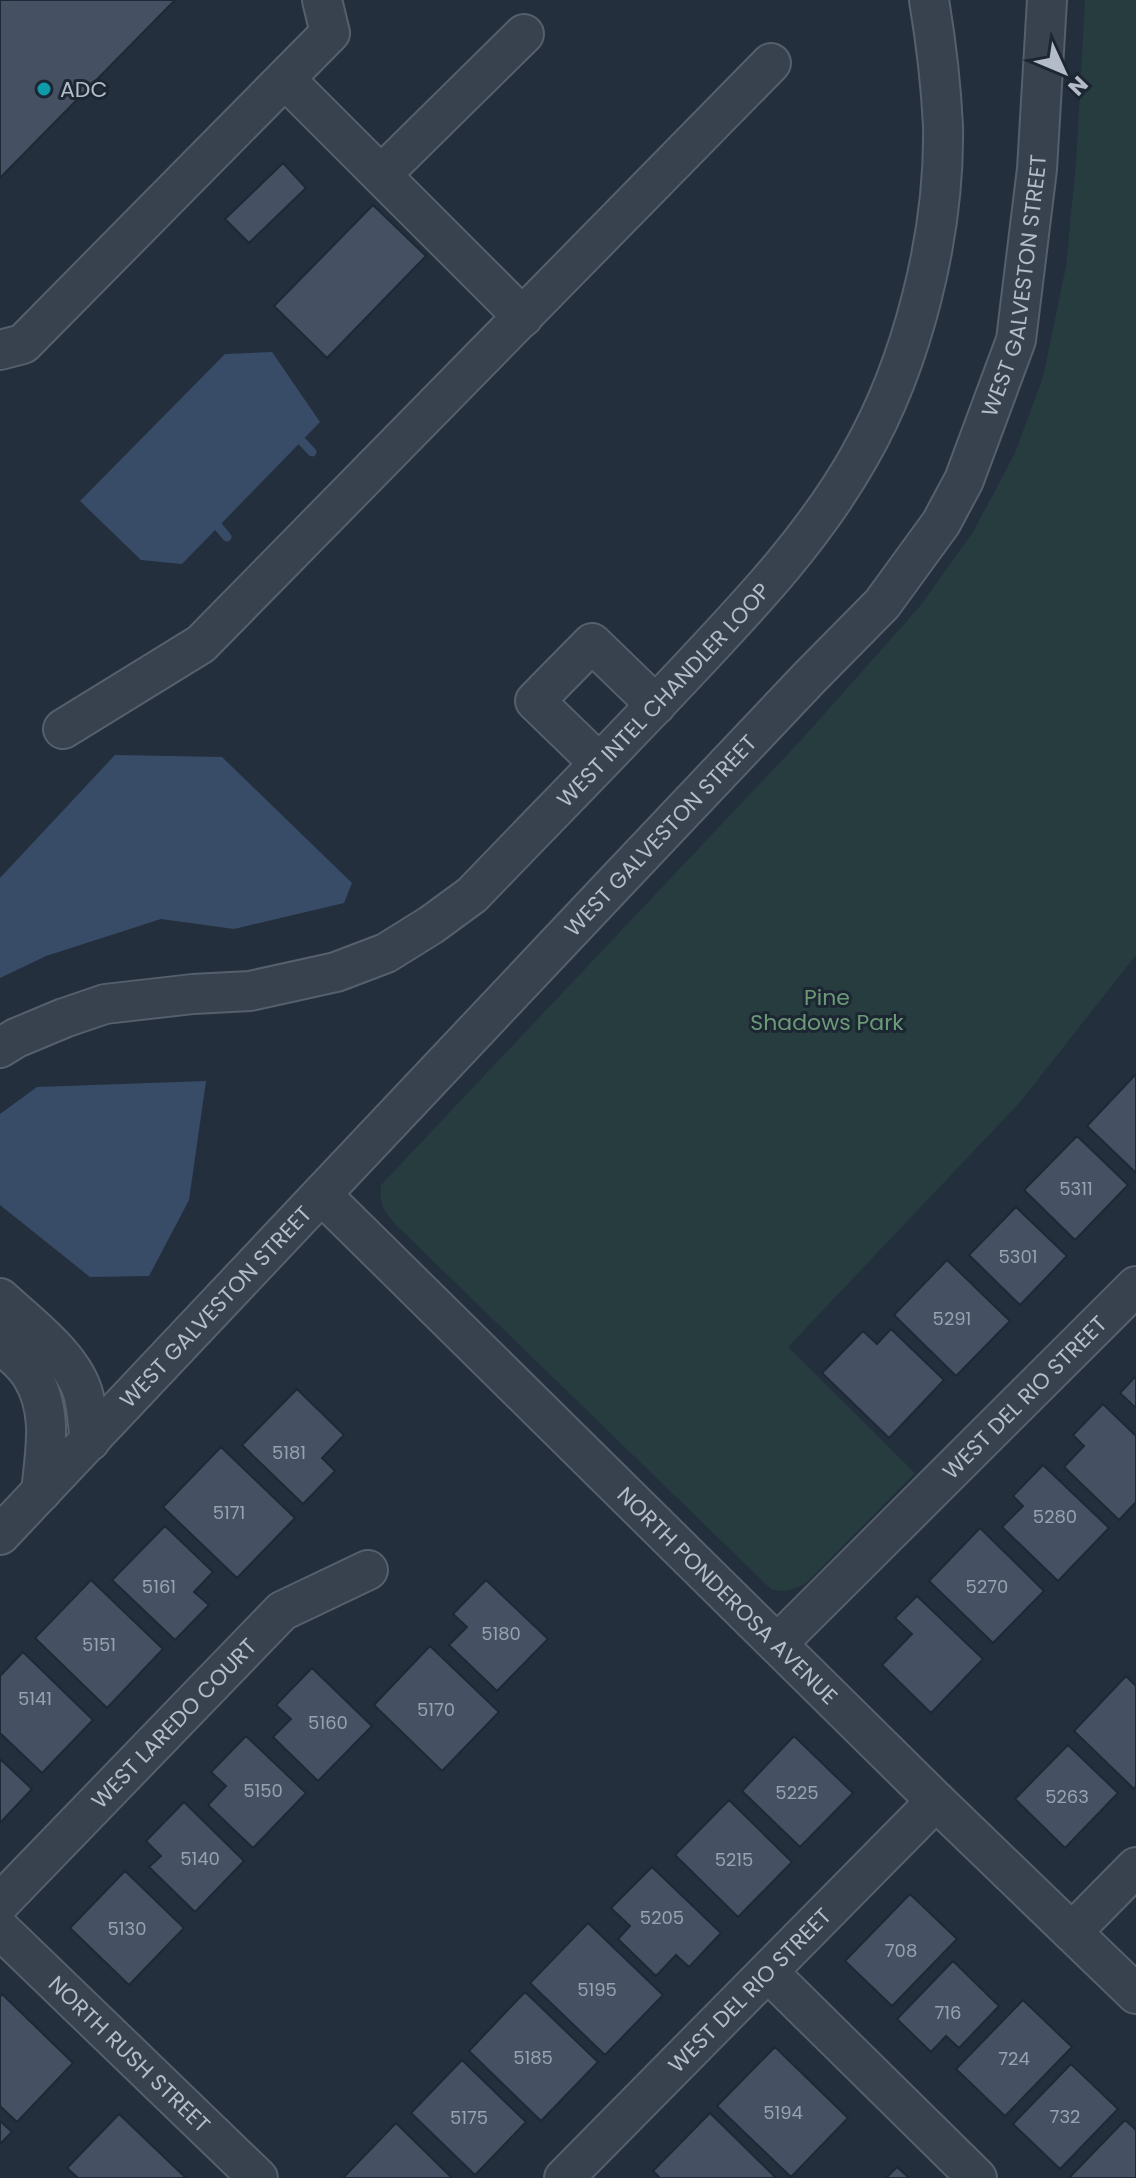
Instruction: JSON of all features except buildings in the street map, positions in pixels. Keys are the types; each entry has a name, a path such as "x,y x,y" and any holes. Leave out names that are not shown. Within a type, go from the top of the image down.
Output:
{"street":[{"path":"0,350 23,344 330,33 322,0"},
{"name":"WEST INTEL CHANDLER LOOP","path":"0,1048 16,1038 105,1004 250,991 336,972 386,953 472,895 757,597 810,533 859,457 902,363 925,284 935,232 943,130 941,85 929,0"},
{"name":"WEST GALVESTON STREET","path":"0,1535 798,689 882,604 941,523 964,480 1016,340 1037,169 1047,0"},
{"path":"382,174 524,34"},
{"path":"63,729 201,644 771,63"},
{"path":"285,79 523,317"},
{"path":"599,763 535,701 592,643 656,705"},
{"name":"NORTH PONDEROSA AVENUE","path":"322,1195 1136,1994"},
{"name":"WEST DEL RIO STREET","path":"778,1643 1136,1286"},
{"path":"0,1298 60,1355 76,1376 84,1398 90,1441"},
{"path":"0,1343 31,1374 44,1406 46,1435 41,1492"},
{"name":"WEST LAREDO COURT","path":"0,1903 282,1611 368,1570"},
{"name":"WEST DEL RIO STREET","path":"564,2178 936,1801"},
{"path":"1072,1932 1136,1867"},
{"name":"NORTH RUSH STREET","path":"0,1929 258,2178"},
{"path":"768,1972 977,2178"}],"green space":[{"name":"Pine Shadows Park","path":"1085,0 1136,0 1136,955 1021,1101 788,1347 915,1473 806,1583 789,1590 776,1590 771,1589 396,1225 383,1206 381,1185 803,738 920,606 973,532 1015,453 1043,377 1066,266 1076,163"}],"water":[{"path":"272,352 320,422 182,564 141,560 80,501 225,354"},
{"path":"115,755 222,757 352,883 344,903 234,929 161,919 46,956 0,978 0,878"},
{"path":"206,1081 189,1200 149,1276 90,1277 0,1205 0,1114 37,1087"}],"waterway":[{"path":"295,434 312,452"},
{"path":"211,518 227,537"}],"place":[{"name":"ADC","path":"44,89"}]}
